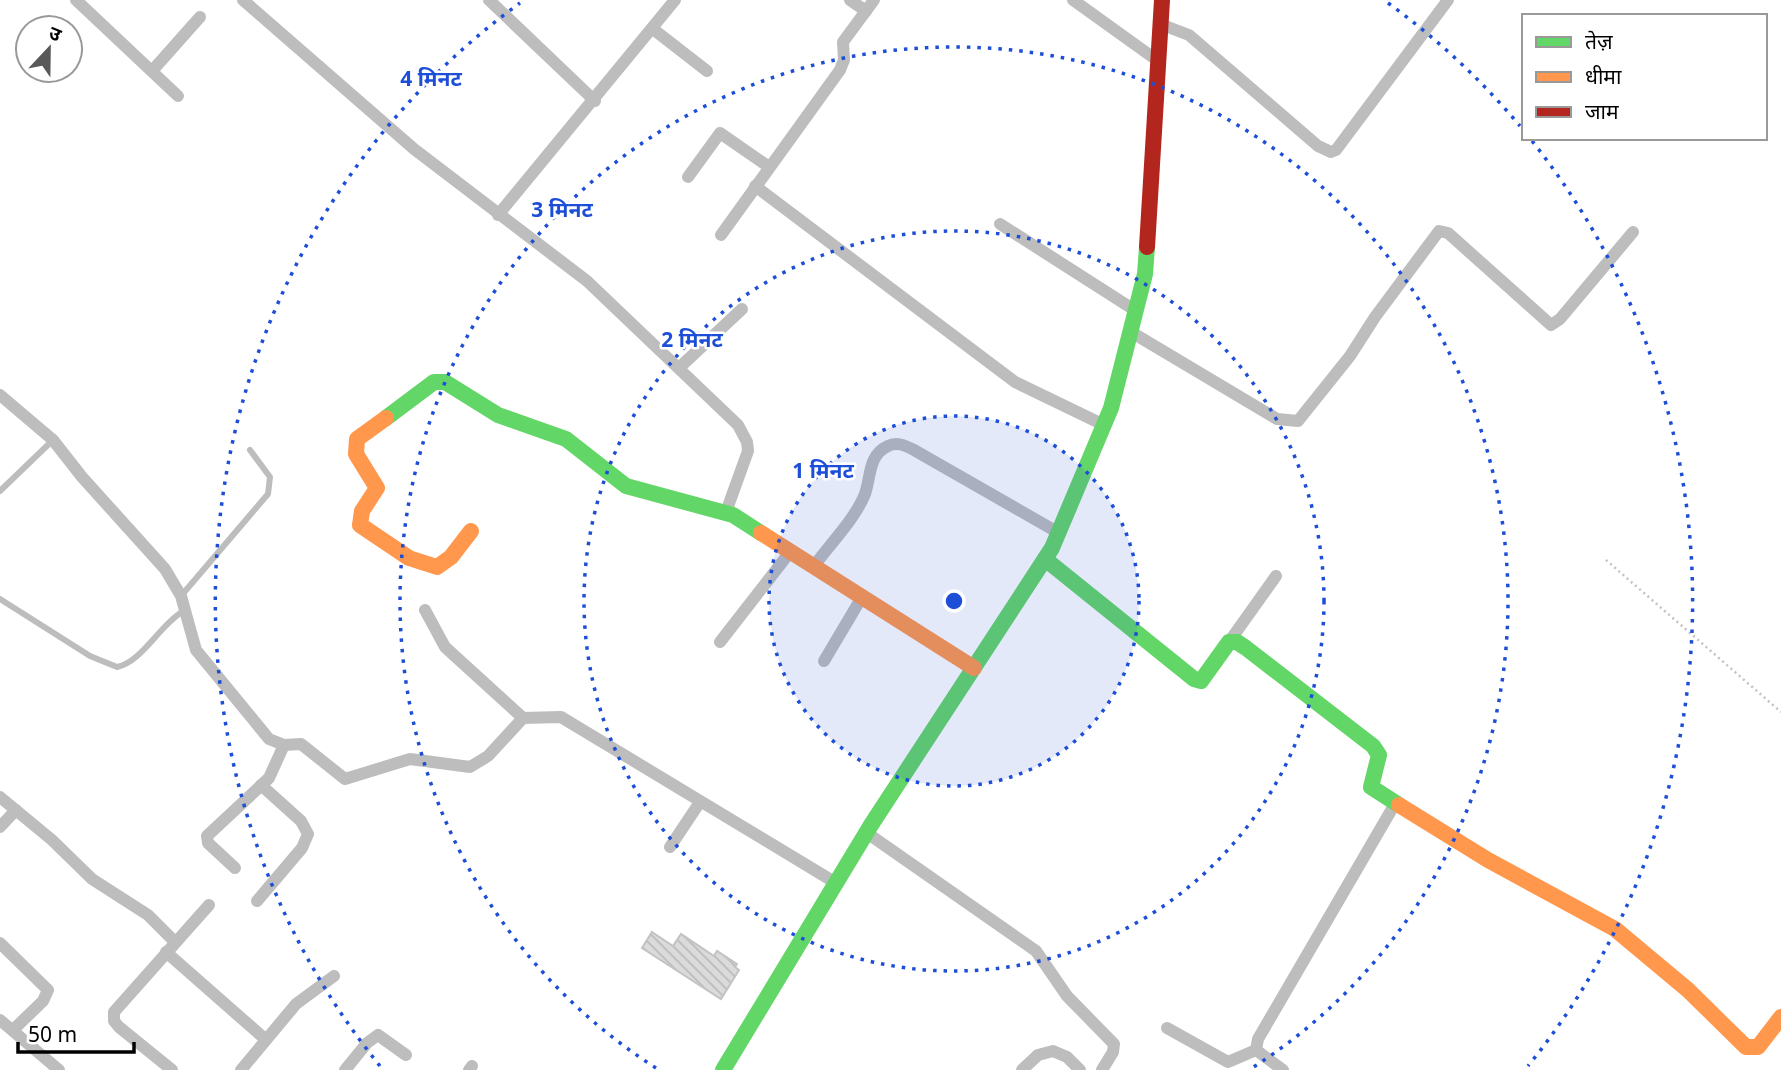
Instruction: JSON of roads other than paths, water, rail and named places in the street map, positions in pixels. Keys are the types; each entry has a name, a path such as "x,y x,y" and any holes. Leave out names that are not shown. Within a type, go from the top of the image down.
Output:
{"street":[{"path":"243,0 414,149 587,281 738,425 747,442 746,458 726,512"},
{"path":"489,0 595,101"},
{"path":"498,215 595,101 675,0"},
{"path":"721,235 840,70 844,60 843,42 870,5 850,0"},
{"path":"1073,0 1158,61"},
{"path":"723,1070 867,832 1045,559 1059,533 1104,425 1145,274 1162,0"},
{"path":"1160,24 1189,35 1318,146 1331,152 1336,149 1448,0"},
{"path":"85,3 178,96"},
{"path":"152,71 200,17"},
{"path":"653,29 707,71"},
{"path":"688,177 720,132 769,167"},
{"path":"755,186 1015,382 1104,425"},
{"path":"1000,224 1136,311"},
{"path":"1130,332 1277,419 1298,421 1350,356 1374,317 1439,231 1448,233 1550,325 1560,319 1633,232"},
{"path":"680,367 741,309"},
{"path":"471,531 446,562 432,567 414,561 360,525 362,511 377,488 356,454 357,439 434,382 445,382 498,415 539,427 566,439 626,486 726,512 974,668"},
{"path":"0,395 53,440 82,477 144,543 181,596 200,656 270,739 285,744 301,744 345,779 410,760 470,766 488,756 523,718"},
{"path":"814,566 865,493 870,468 877,454 887,446 898,443 1059,533"},
{"path":"720,642 790,552"},
{"path":"1045,559 1194,679 1201,681 1276,576"},
{"path":"824,661 862,597"},
{"path":"425,610 445,647 523,718 561,717 836,883"},
{"path":"1229,642 1237,642 1247,648 1373,746 1379,755 1371,787 1488,859 1615,929 1688,990 1746,1046 1758,1047 1781,1017"},
{"path":"235,869 208,843 207,836 272,773 285,744"},
{"path":"257,901 302,848 308,834 301,821 261,785"},
{"path":"0,797 92,878 148,915 170,947 265,1039"},
{"path":"670,847 700,802"},
{"path":"1256,1051 1258,1039 1396,802"},
{"path":"0,827 16,810"},
{"path":"867,832 1036,951 1068,996 1114,1044 1113,1052 1102,1070"},
{"path":"172,1070 119,1027 113,1017 118,1006 209,905"},
{"path":"0,943 48,990 43,1001 13,1030"},
{"path":"241,1070 301,999 334,976"},
{"path":"0,1020 59,1070"},
{"path":"1167,1028 1228,1062 1256,1051"},
{"path":"345,1070 367,1043 378,1035 406,1055"},
{"path":"1022,1070 1038,1055 1053,1051 1067,1057 1080,1070"},
{"path":"1256,1051 1283,1070"}],"lane":[{"path":"0,491 53,440"},
{"path":"181,596 268,494 270,477 250,450"},
{"path":"0,599 90,656 117,667 131,662 171,618 185,610"}]}
